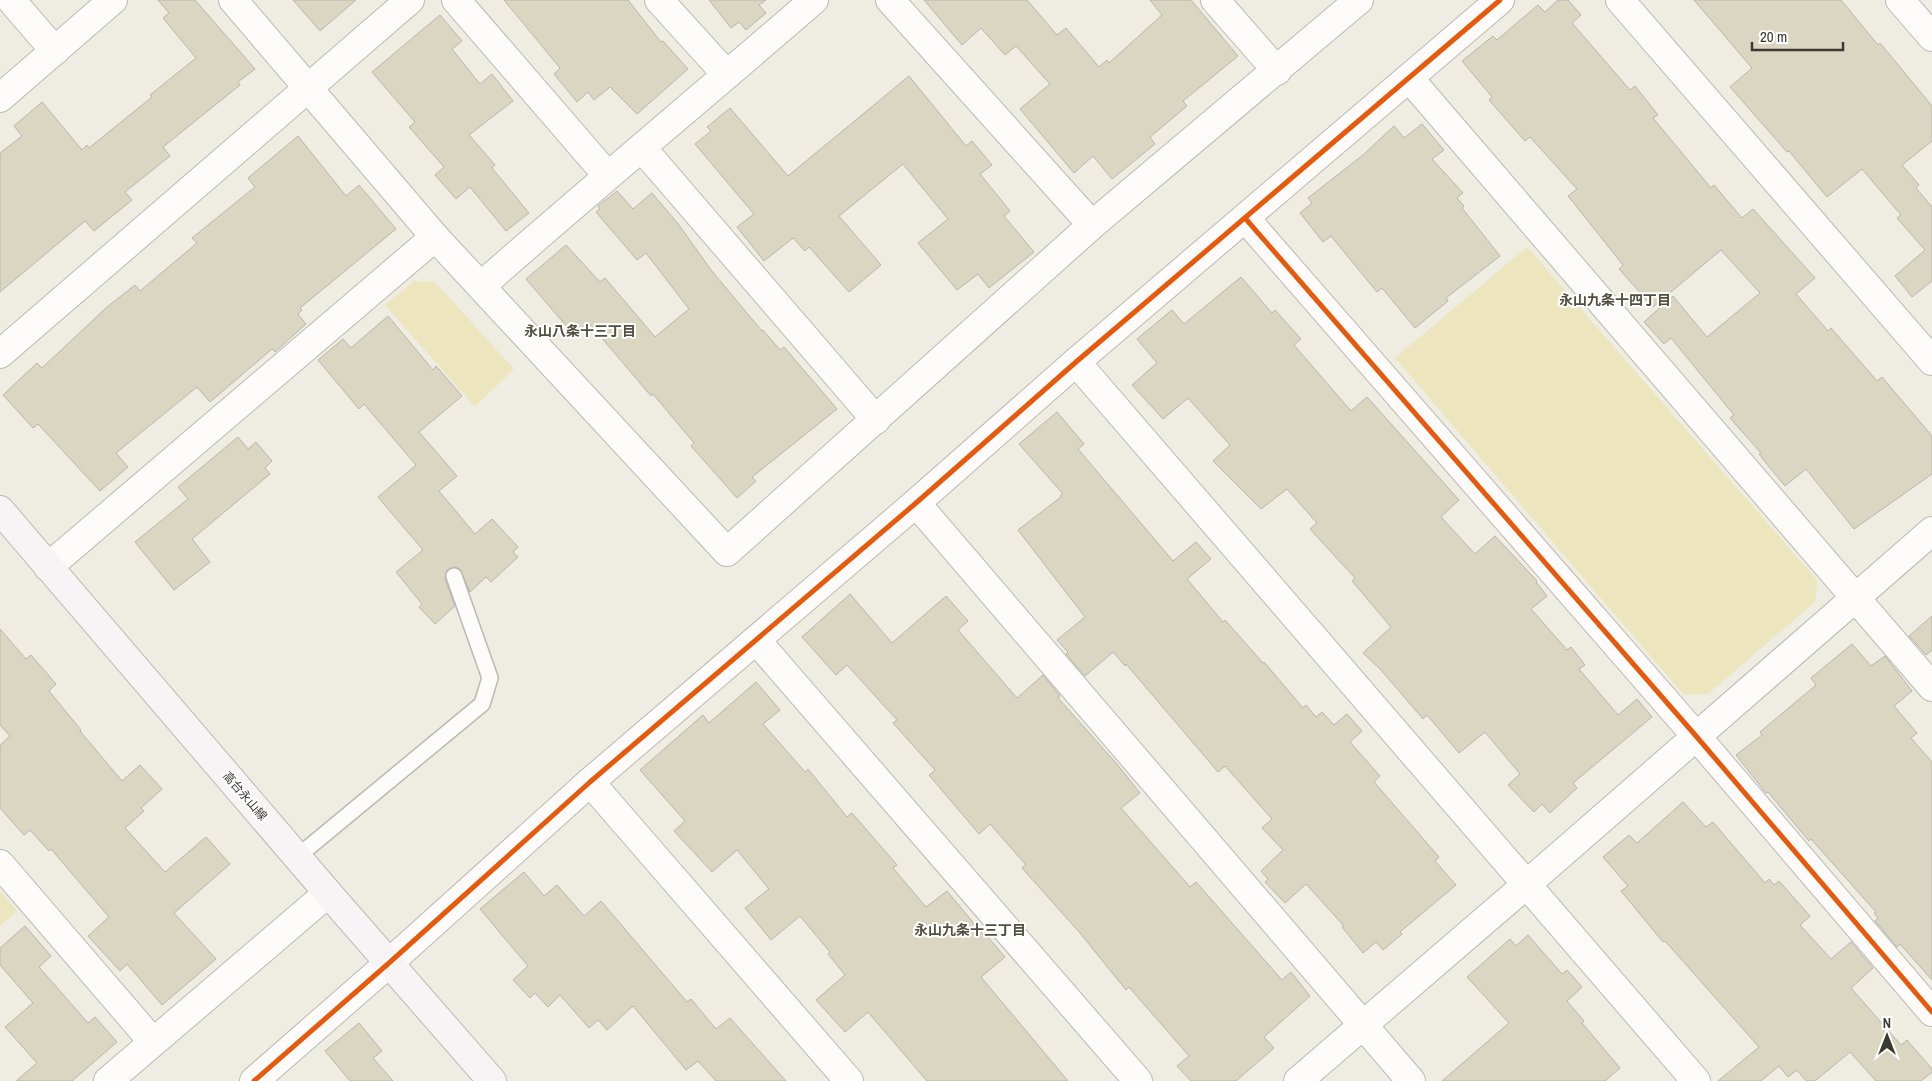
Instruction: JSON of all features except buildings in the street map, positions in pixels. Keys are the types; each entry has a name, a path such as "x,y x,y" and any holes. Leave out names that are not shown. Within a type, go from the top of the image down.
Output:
{"street":[{"path":"11,0 55,51"},
{"path":"0,98 114,0"},
{"path":"233,0 435,237 727,552 1092,225 1360,0"},
{"path":"0,354 410,0"},
{"path":"456,0 607,175"},
{"path":"659,0 727,75"},
{"path":"482,286 607,175 642,148 814,0"},
{"path":"890,0 1092,225"},
{"path":"1216,0 1277,71"},
{"path":"254,1081 389,963 590,782 916,503 1076,362 1500,0"},
{"path":"1620,0 1932,361"},
{"path":"1900,0 1932,37"},
{"path":"1408,78 1932,686"},
{"path":"642,148 876,420"},
{"path":"1245,218 1696,736 1932,1012"},
{"path":"48,567 435,237"},
{"path":"1076,362 1696,1081"},
{"path":"916,503 1411,1081"},
{"name":"高台永山線","path":"0,510 328,893 492,1081"},
{"path":"1298,1081 1932,531"},
{"path":"756,640 1138,1081"},
{"path":"590,782 849,1081"},
{"path":"0,864 152,1042"},
{"path":"108,1081 328,893"}],"lane":[{"path":"297,857 482,704 490,678 454,576"}],"shaded area":[{"path":"1527,247 1817,580 1816,601 1708,694 1684,695 1395,358"},
{"path":"414,281 435,282 514,369 475,407 385,305"},
{"path":"0,891 17,911 0,926"}],"cycle path":[{"path":"254,1081 389,963 590,782 916,503 1076,362 1500,0"},
{"path":"1245,218 1696,736 1932,1012"}],"district":[{"name":"永山九条十四丁目","path":"1615,300"},
{"name":"永山八条十三丁目","path":"580,331"},
{"name":"永山九条十三丁目","path":"970,930"}]}
